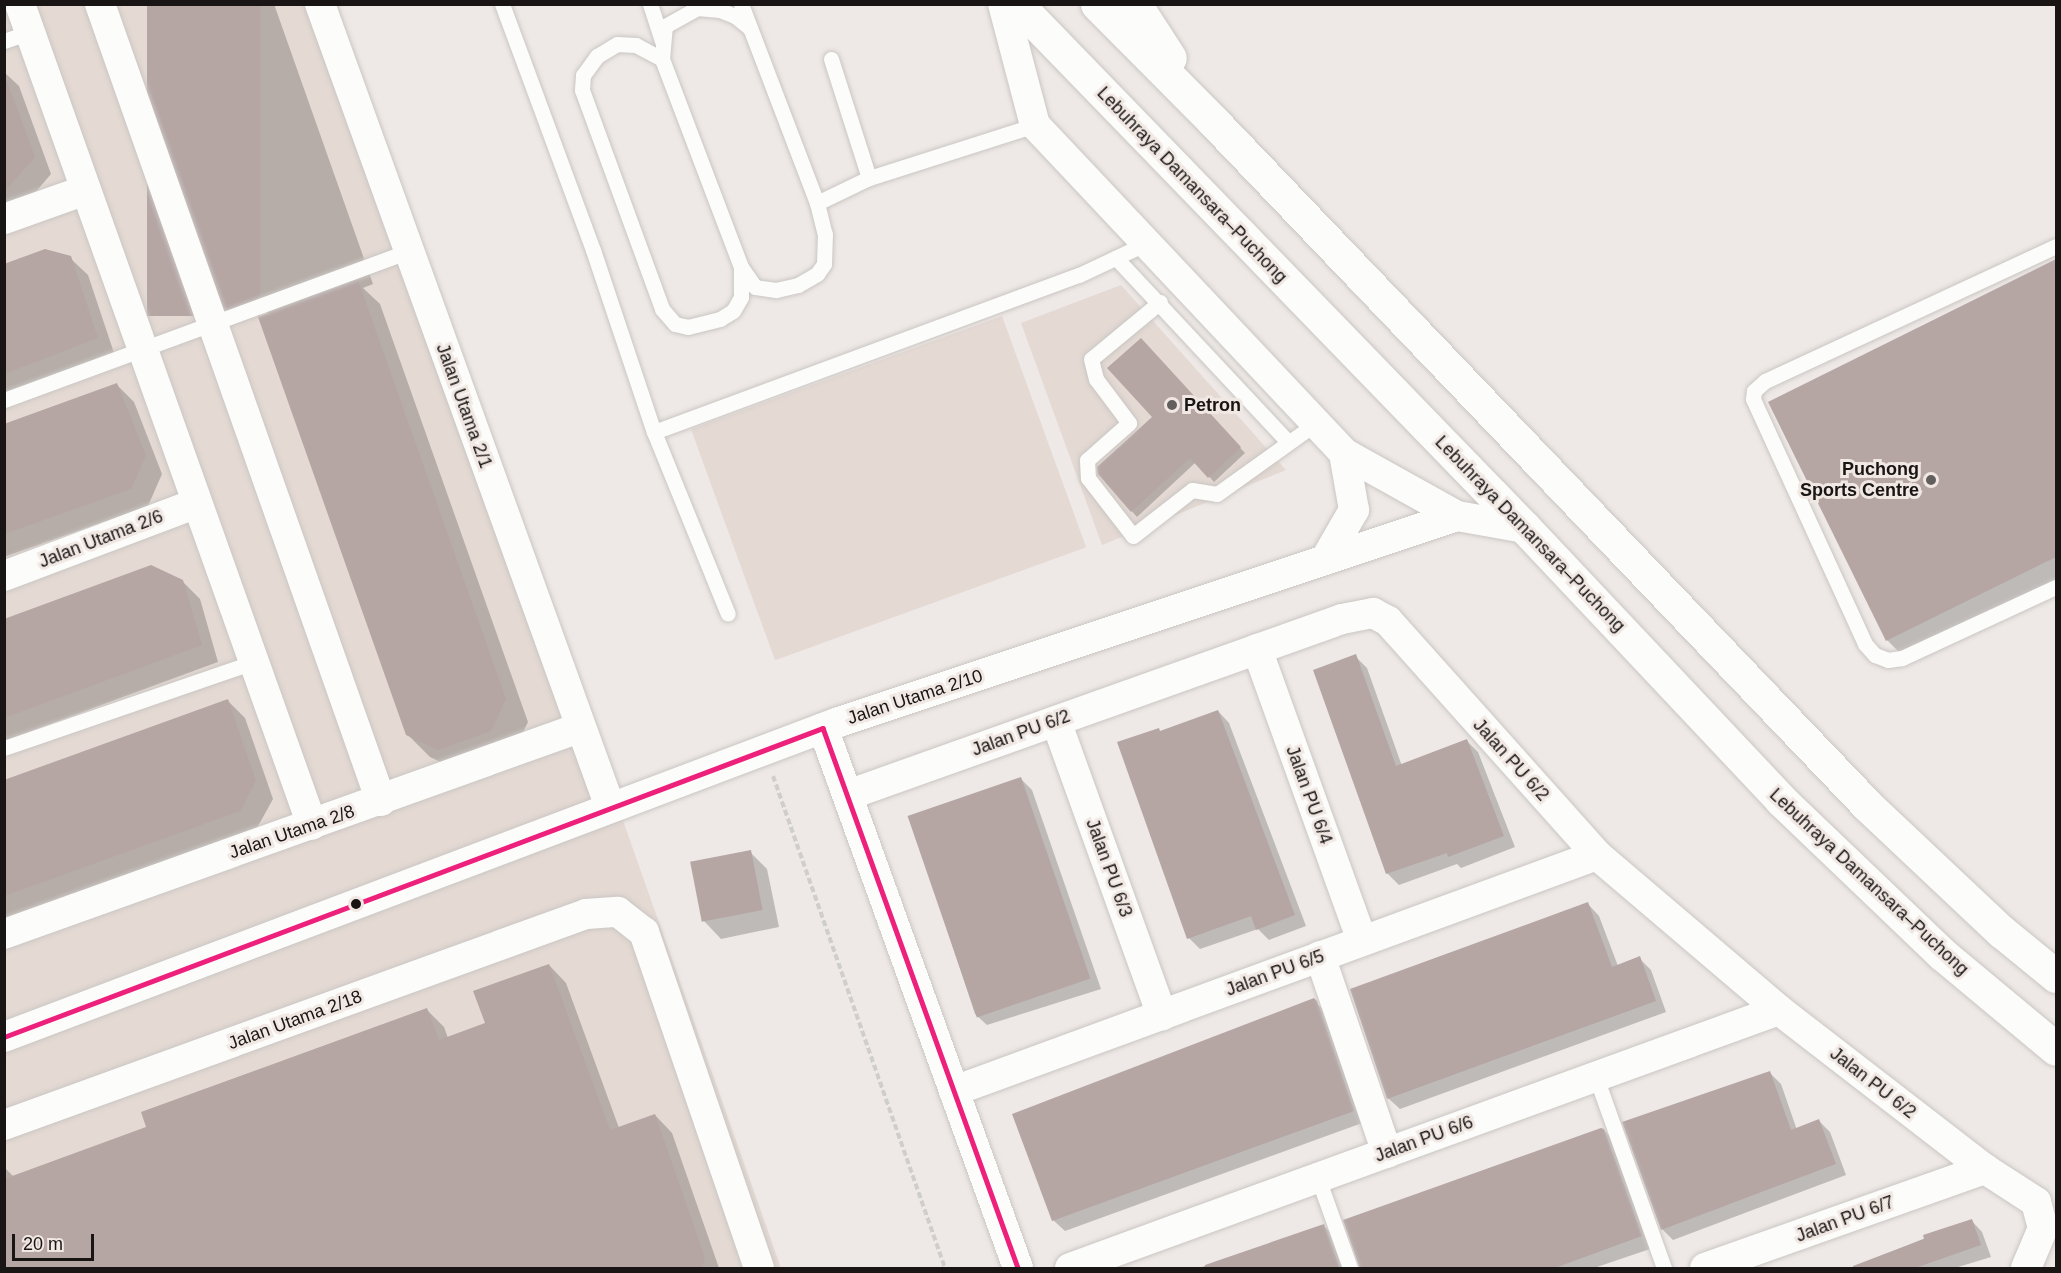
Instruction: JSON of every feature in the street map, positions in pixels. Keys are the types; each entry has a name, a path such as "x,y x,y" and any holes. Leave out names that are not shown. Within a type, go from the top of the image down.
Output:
{"highway":[{"name":"Lebuhraya Damansara–Puchong","path":"1017,4 1525,528 1781,800 1942,954 2056,1049"},
{"path":"1097,4 1213,121 1867,805 2002,932 2056,976"},
{"path":"1135,4 1213,121"}],"street":[{"path":"20,4 17,37 86,190 312,825"},
{"path":"100,4 381,801"},
{"name":"Jalan Utama 2/1","path":"320,4 579,728 610,807"},
{"path":"1003,4 1035,125 1344,453 1456,516"},
{"path":"4,219 86,190"},
{"path":"1325,561 1354,510 1344,453"},
{"name":"Jalan Utama 2/6","path":"4,576 197,503"},
{"name":"Jalan Utama 2/10","path":"4,1036 823,728 1456,516 1525,528"},
{"name":"Jalan PU 6/2","path":"848,795 1357,614 1373,613 1381,616 1597,855 1779,1010 1985,1169 2036,1202 2043,1228 2026,1269"},
{"name":"Jalan PU 6/4","path":"1257,649 1362,941"},
{"name":"Jalan PU 6/3","path":"1056,721 1162,1015"},
{"name":"Jalan Utama 2/8","path":"4,934 381,801 579,728"},
{"path":"823,728 1018,1269"},
{"name":"Jalan PU 6/5","path":"954,1091 1597,855"},
{"name":"Jalan Utama 2/18","path":"4,1125 586,914 618,912 644,932 759,1269"},
{"path":"1320,956 1387,1153"},
{"name":"Jalan PU 6/6","path":"1070,1269 1779,1010"},
{"name":"Jalan PU 6/7","path":"1705,1269 1985,1169"}],"lane":[{"path":"502,4 593,250 654,432 728,614"},
{"path":"650,4 662,51 741,267 755,287 776,290 798,285 817,274 824,264 825,234 817,203 741,4"},
{"path":"662,51 665,26 697,8 720,10 735,16 750,28"},
{"path":"662,51 636,45 616,44 597,56 583,75 582,90 662,309 675,324 688,327 720,319 733,310 741,297 741,267"},
{"path":"831,59 869,178"},
{"path":"817,203 869,178 1035,125"},
{"path":"654,432 1079,275 1147,243"},
{"path":"2056,246 1765,381 1754,391 1753,399 1865,644 1875,655 1887,660 1902,658 2056,587"},
{"path":"4,400 408,251"},
{"path":"1116,258 1160,302 1288,442"},
{"path":"1160,302 1091,359 1096,379 1129,423 1087,460 1088,478 1133,536 1192,490 1217,494 1316,423"},
{"path":"4,748 254,662"},
{"path":"1596,1077 1664,1269"},
{"path":"1318,1178 1350,1269"}],"path":[{"path":"764,750 945,1269"}],"shaded area":[{"path":"5,5 335,5 781,1268 5,1268"},
{"path":"1121,285 1286,470 1102,545 1021,323"},
{"path":"1002,316 1086,547 775,660 691,429"}],"building":[{"path":"147,4 260,4 260,316 147,316"},
{"path":"7,81 35,157 4,192 4,82"},
{"path":"45,249 71,256 98,338 4,374 4,264"},
{"name":"Puchong Sports Centre","path":"2056,259 2056,557 1886,641 1768,402"},
{"path":"358,280 506,699 491,731 438,750 406,735 258,317"},
{"name":"Petron","path":"1141,338 1241,447 1208,478 1190,458 1131,512 1098,474 1097,467 1152,417 1107,368"},
{"path":"117,383 146,456 131,489 4,534 4,424"},
{"path":"151,565 183,580 202,645 4,718 4,619"},
{"path":"1356,654 1396,766 1467,739 1504,836 1448,857 1447,853 1386,874 1313,670"},
{"path":"228,699 256,781 240,811 4,896 4,780"},
{"path":"1218,710 1295,915 1256,930 1251,916 1187,939 1117,742 1159,728 1160,731"},
{"path":"1021,777 1090,978 977,1017 908,816"},
{"path":"751,850 763,910 702,922 690,862"},
{"path":"1588,902 1612,967 1640,956 1656,1001 1387,1099 1350,989"},
{"path":"549,964 610,1130 655,1114 705,1258 701,1269 4,1269 4,1179 146,1127 141,1112 427,1008 439,1040 485,1023 473,991"},
{"path":"1314,998 1317,1001 1354,1111 1052,1221 1012,1114"},
{"path":"1770,1071 1791,1130 1819,1119 1836,1164 1661,1230 1622,1122"},
{"path":"1601,1128 1604,1129 1642,1236 1552,1269 1360,1269 1343,1220"},
{"path":"1972,1219 1981,1245 1912,1269 1853,1269 1853,1266 1924,1239 1923,1235"},
{"path":"1324,1224 1340,1269 1205,1269 1205,1265"}],"transit line":[{"path":"4,1037 823,728 1018,1268"}],"place":[{"name":"Petron","path":"1172,405"},
{"name":"Puchong Sports Centre","path":"1931,480"}]}
